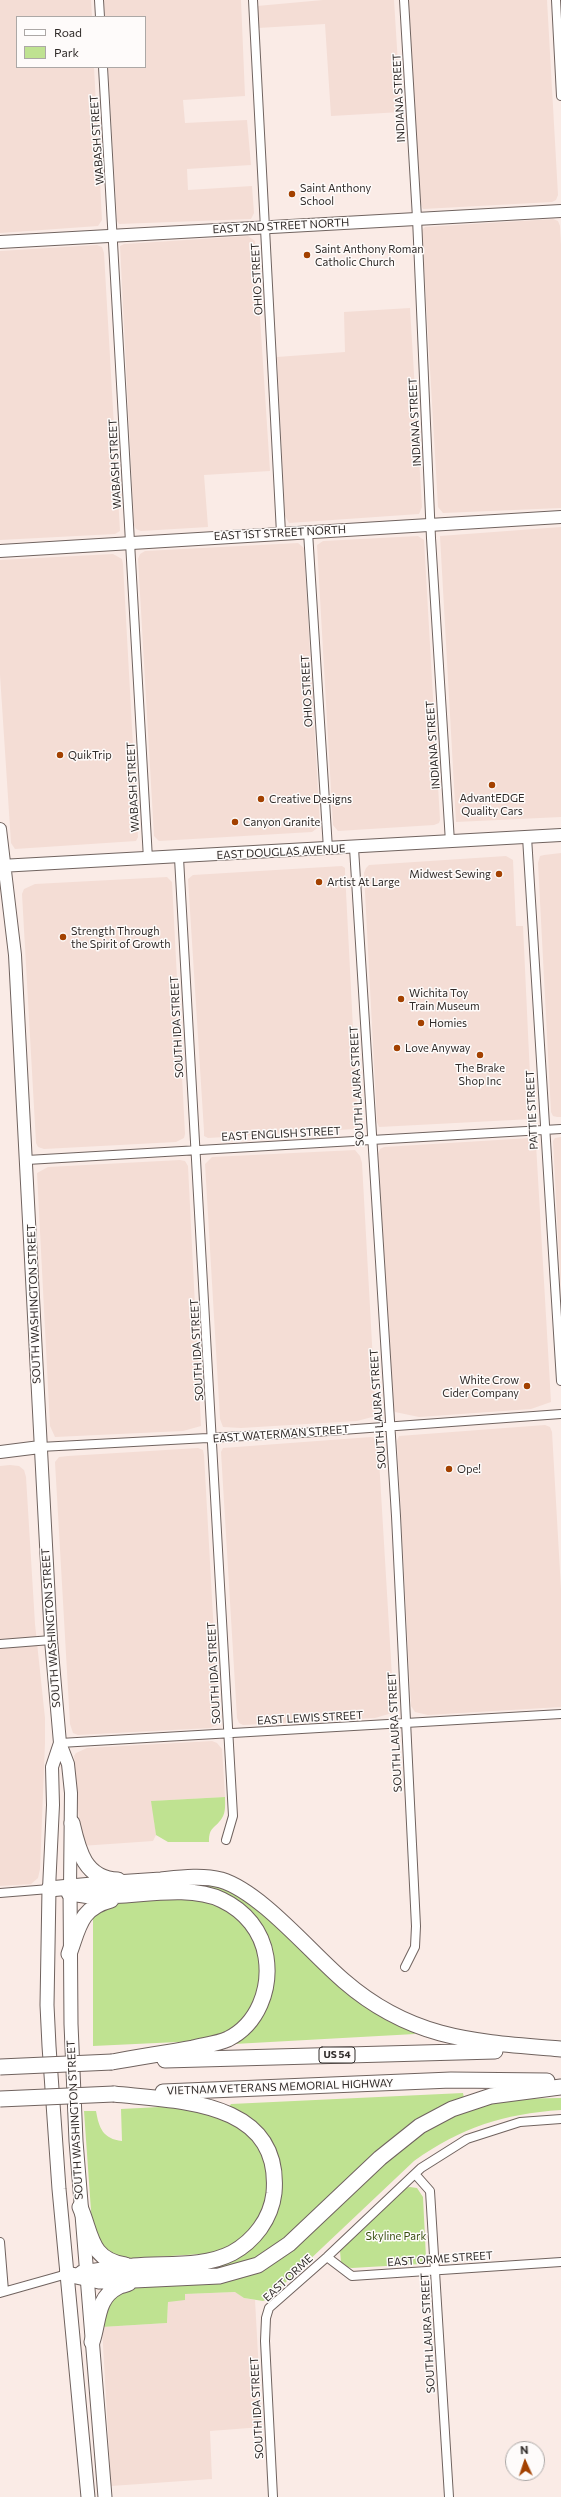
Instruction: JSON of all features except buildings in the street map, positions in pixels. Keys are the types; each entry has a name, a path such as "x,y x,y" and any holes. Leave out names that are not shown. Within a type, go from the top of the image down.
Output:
{"highway":[{"path":"72,1823 79,1854 91,1869 114,1880 159,1880"},
{"path":"49,1889 70,1890 159,1880 193,1878 221,1880 246,1892 344,1982 379,2008 418,2028 492,2044 561,2049"},
{"path":"70,1890 93,1896 186,1893 206,1895 222,1900 249,1919 257,1930 264,1946 268,1972 266,1989 260,2006 243,2027 228,2039 112,2062"},
{"path":"69,1954 83,1916 90,1908 98,1903 126,1895"},
{"name":"US 54","path":"0,2067 112,2062 561,2049"},
{"name":"VIETNAM VETERANS MEMORIAL HIGHWAY","path":"0,2099 451,2080 561,2081"},
{"path":"80,2207 92,2244 98,2253 107,2260 133,2273 219,2276 258,2266 290,2244 380,2158 420,2126 452,2108 491,2096 561,2087"},
{"path":"68,2274 85,2275 99,2281 133,2273 216,2259 244,2246 256,2234 268,2214 274,2196 272,2166 261,2139 247,2124 228,2112 196,2102 114,2094"},
{"path":"92,2342 98,2326 101,2304 111,2292 133,2273"}],"main road":[{"name":"EAST 2ND STREET NORTH","path":"0,242 114,237 561,210"},
{"name":"EAST 1ST STREET NORTH","path":"0,551 561,517"},
{"name":"SOUTH WASHINGTON STREET","path":"0,829 1,866 15,955 27,1160 40,1447 51,1640 60,1743 68,1764 72,1823 69,1954 80,2207 105,2497"},
{"name":"EAST DOUGLAS AVENUE","path":"1,866 178,858 561,835"},
{"name":"EAST WATERMAN STREET","path":"0,1452 40,1447"},
{"name":"SOUTH WASHINGTON STREET","path":"60,1743 52,1767 53,1804 49,1889 48,2032 88,2497"}],"street":[{"path":"99,0 100,16"},
{"name":"OHIO STREET","path":"253,0 282,533"},
{"name":"INDIANA STREET","path":"404,0 417,218 431,525 450,842"},
{"path":"556,0 561,96"},
{"name":"WABASH STREET","path":"103,68 114,237 148,859"},
{"name":"OHIO STREET","path":"308,532 328,849"},
{"name":"PATTIE STREET","path":"527,837 544,1130 561,1381"},
{"name":"SOUTH LAURA STREET","path":"354,848 390,1426 416,1926 415,1947 405,1967"},
{"name":"SOUTH IDA STREET","path":"178,858 229,1733 233,1816 226,1840"},
{"name":"EAST ENGLISH STREET","path":"27,1160 561,1129"},
{"name":"EAST WATERMAN STREET","path":"40,1447 213,1438 561,1414"},
{"path":"0,1644 51,1640"},
{"name":"EAST LEWIS STREET","path":"60,1743 561,1714"},
{"path":"0,1892 49,1889"},
{"name":"EAST ORME","path":"266,2318 269,2308 327,2257 415,2174 467,2138 520,2122 561,2119"},
{"name":"SOUTH LAURA STREET","path":"415,2174 430,2191 449,2497"},
{"path":"0,2242 2,2292 68,2274"},
{"name":"EAST ORME STREET","path":"327,2257 352,2276 561,2262"},
{"name":"SOUTH IDA STREET","path":"266,2318 264,2341 273,2497"}],"shaded area":[{"path":"0,0 91,0 92,16 16,16 16,68 94,68 102,220 98,226 0,233"},
{"path":"104,0 241,0 245,96 183,100 185,123 247,120 251,165 187,169 188,190 252,186 254,213 251,219 119,224 117,221 108,68 146,68 146,16 105,16"},
{"path":"323,0 394,0 401,112 331,116 325,24 258,28 257,6"},
{"path":"408,0 547,0 558,195 556,200 552,202 423,209 421,205"},
{"path":"553,219 558,221 560,226 561,245 561,508 443,513 438,507 422,230 425,227"},
{"path":"248,236 255,241 270,471 204,475 208,527 141,531 136,529 134,525 120,246 124,244"},
{"path":"97,245 102,247 104,253 120,531 115,534 0,540 0,251"},
{"path":"410,308 422,507 419,514 289,523 285,516 277,357 345,352 344,312"},
{"path":"561,527 561,817 456,822 440,536"},
{"path":"418,536 424,540 440,820 439,823 434,825 338,831 333,825 317,545 323,541"},
{"path":"298,543 304,548 320,826 312,832 159,841 154,836 138,559 140,554 145,551"},
{"path":"113,554 122,559 123,564 138,837 136,841 15,849 11,843 0,675 0,560"},
{"path":"561,853 561,1117 557,1117 553,1116 551,1112 538,863 540,856"},
{"path":"506,856 513,860 516,926 523,926 532,1119 379,1127 377,1122 364,873 366,868 369,865"},
{"path":"342,866 345,868 358,1127 354,1129 208,1138 204,1136 188,879 193,875"},
{"path":"167,877 172,882 184,1138 176,1142 44,1149 38,1147 36,1143 22,894 24,889 35,884"},
{"path":"561,1137 561,1293 553,1141 555,1138"},
{"path":"530,1138 536,1144 551,1402 531,1409 419,1417 395,1412 393,1408 378,1154 380,1149 384,1147"},
{"path":"355,1150 360,1156 362,1163 376,1416 357,1421 241,1428 223,1427 220,1419 205,1164 212,1157"},
{"path":"180,1160 185,1161 188,1166 201,1426 183,1431 55,1437 50,1426 37,1173 48,1167"},
{"path":"545,1425 550,1427 552,1432 561,1589 561,1707 428,1715 415,1712 411,1706 397,1441 399,1436"},
{"path":"371,1437 376,1438 378,1443 394,1710 392,1713 375,1718 243,1725 239,1723 237,1718 221,1452 223,1448"},
{"path":"198,1448 203,1450 204,1455 219,1724 210,1728 78,1735 73,1733 70,1724 55,1462 59,1457 68,1456"},
{"path":"0,1466 19,1466 24,1470 26,1477 35,1624 45,1718 45,1743 40,1869 38,1878 31,1884 0,1886"},
{"path":"212,1741 217,1743 222,1749 225,1797 152,1801 156,1835 153,1841 81,1846 74,1756 76,1753 87,1748"},
{"path":"236,2292 244,2298 255,2300 262,2427 210,2431 212,2479 111,2486 102,2327 167,2323 168,2301 185,2294"}],"green space":[{"path":"225,1797 223,1816 211,1830 209,1842 168,1842 156,1835 151,1801"},
{"path":"187,1883 223,1886 258,1908 357,2000 386,2020 414,2032 415,2034 234,2044 233,2041 261,2012 261,1930 187,1886"},
{"path":"198,1898 226,1908 247,1926 261,1954 260,1996 234,2029 219,2037 199,2041 93,2046 93,1912 109,1902"},
{"path":"463,2093 464,2098 430,2112 414,2123 292,2234 256,2259 232,2268 199,2272 264,2231 275,2159 228,2108 231,2104"},
{"path":"561,2098 561,2110 520,2115 484,2124 449,2139 414,2161 268,2299 263,2301 244,2298 235,2292 185,2294 185,2300 168,2302 167,2323 102,2327 104,2307 127,2288 231,2280 384,2160 448,2114 507,2099"},
{"path":"179,2106 196,2107 238,2126 257,2144 266,2164 268,2190 264,2211 238,2243 217,2253 123,2259 117,2257 107,2251 99,2242 92,2225 84,2111 96,2111 103,2132 110,2138 122,2141 121,2109"},
{"name":"Skyline Park","path":"405,2188 417,2188 423,2197 426,2258 420,2264 352,2268 345,2267 341,2262 340,2251"}],"place":[{"name":"Saint Anthony School","path":"292,194"},
{"name":"Saint Anthony Roman Catholic Church","path":"307,255"},
{"name":"QuikTrip","path":"60,755"},
{"name":"AdvantEDGE Quality Cars","path":"492,785"},
{"name":"Creative Designs","path":"261,799"},
{"name":"Canyon Granite","path":"235,822"},
{"name":"Midwest Sewing","path":"499,874"},
{"name":"Artist At Large","path":"319,882"},
{"name":"Strength Through the Spirit of Growth","path":"63,937"},
{"name":"Wichita Toy Train Museum","path":"401,999"},
{"name":"Homies","path":"421,1023"},
{"name":"Love Anyway","path":"397,1048"},
{"name":"The Brake Shop Inc","path":"480,1055"},
{"name":"White Crow Cider Company","path":"527,1386"},
{"name":"Ope!","path":"449,1469"}]}
